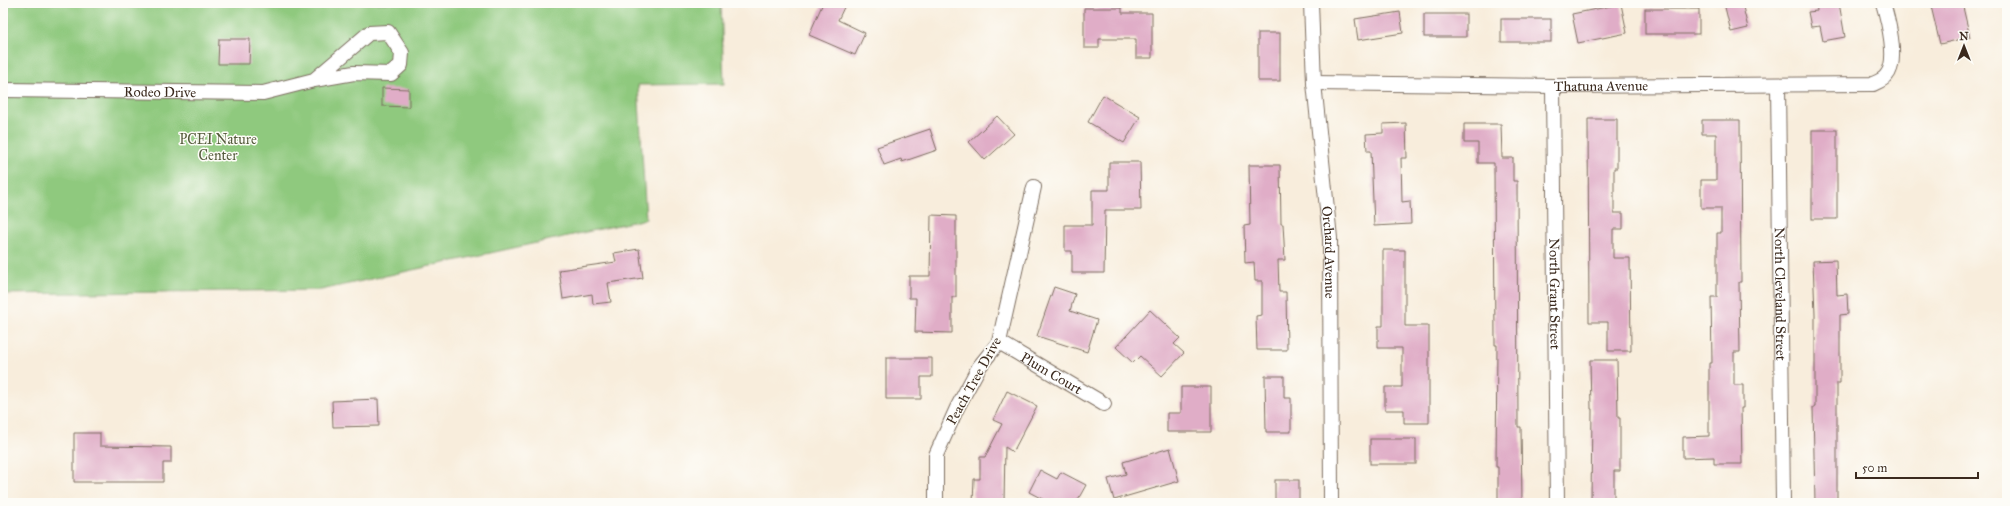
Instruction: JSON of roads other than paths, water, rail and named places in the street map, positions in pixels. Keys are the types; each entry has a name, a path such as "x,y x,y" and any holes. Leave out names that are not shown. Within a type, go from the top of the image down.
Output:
{"street":[{"name":"Orchard Avenue","path":"1311,3 1314,83 1330,238 1331,503"},
{"name":"Thatuna Avenue","path":"1314,83 1553,86 1873,84 1886,76 1892,64 1892,48 1883,3"},
{"name":"Rodeo Drive","path":"3,90 263,93 314,80 354,73 391,74 401,65 402,53 388,32 369,33 314,80"},
{"name":"North Cleveland Street","path":"1778,85 1783,503"},
{"name":"North Grant Street","path":"1553,86 1557,503"},
{"name":"Peach Tree Drive","path":"936,503 936,455 957,408 979,367 999,342 1034,187"},
{"name":"Plum Court","path":"999,342 1104,404"}],"park label":[{"name":"PCEI Nature Center","path":"218,148"}]}
